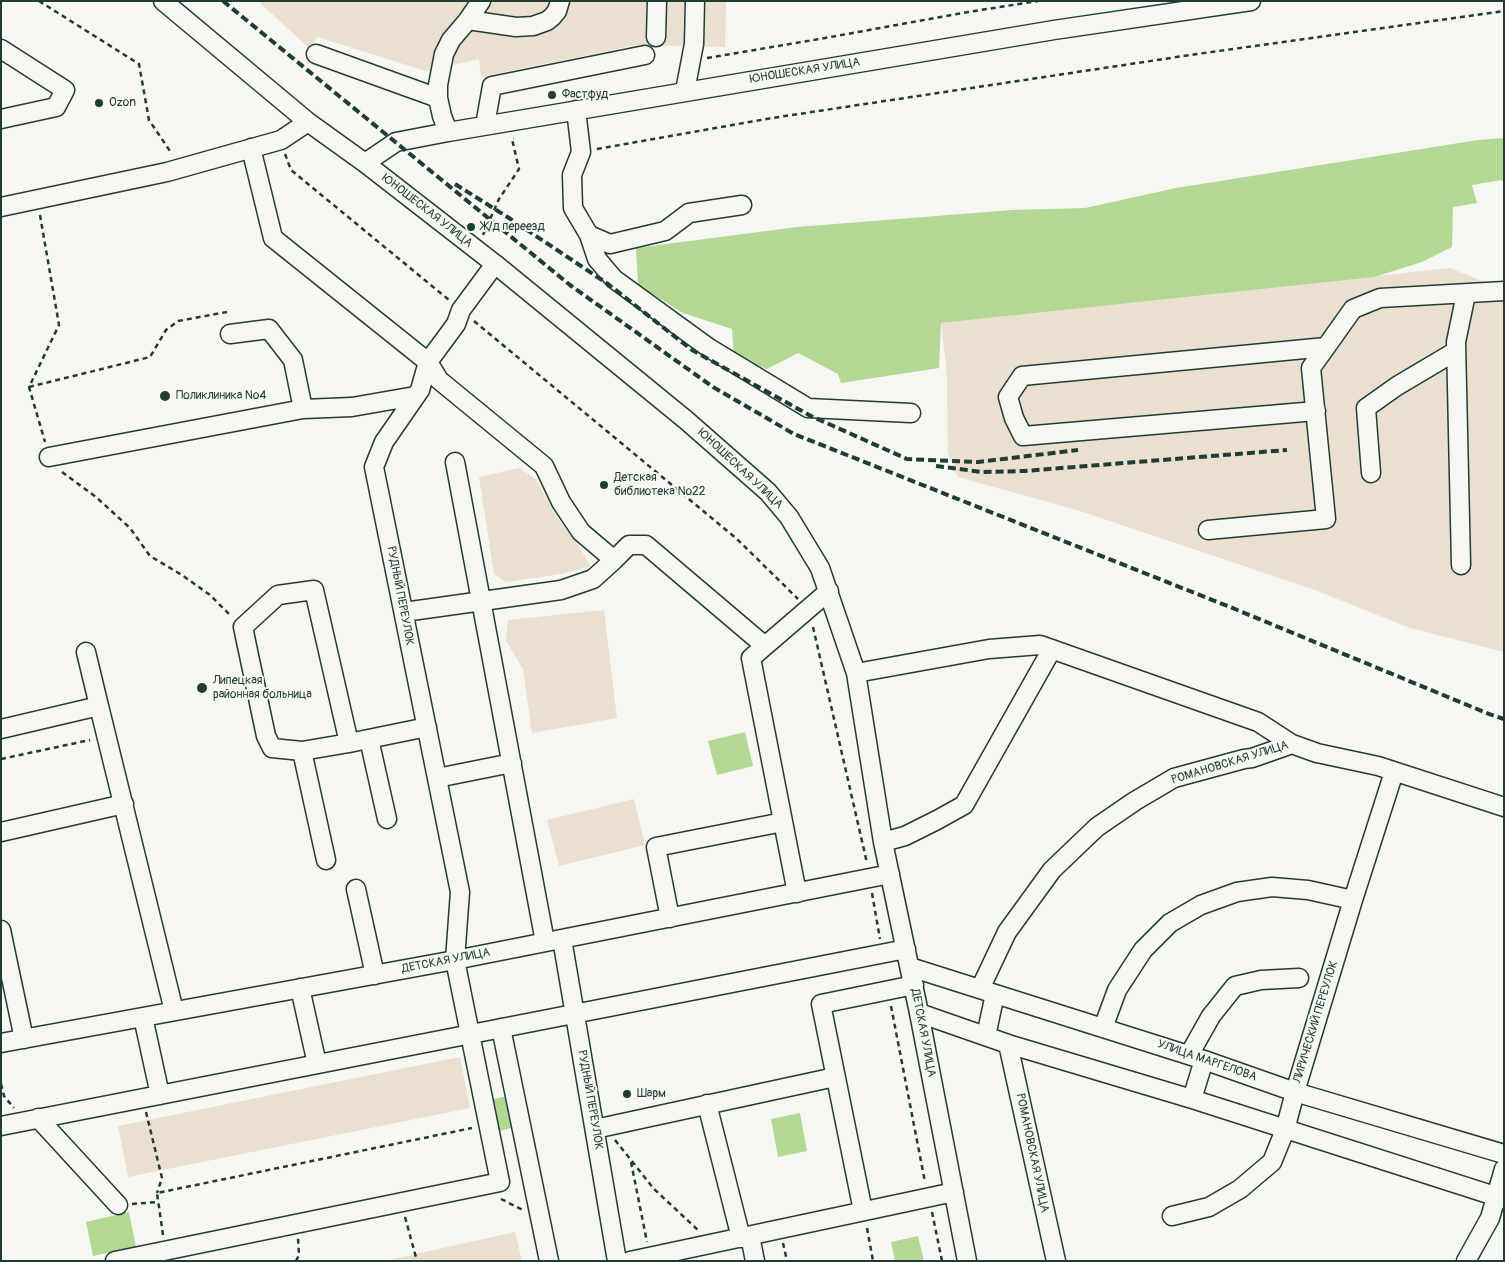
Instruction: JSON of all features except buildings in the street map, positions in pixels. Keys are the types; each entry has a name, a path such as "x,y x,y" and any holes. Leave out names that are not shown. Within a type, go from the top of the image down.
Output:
{"street":[{"name":"ЮНОШЕСКАЯ УЛИЦА","path":"163,1 308,122 365,163 495,264 686,420 768,492 789,516 806,543 820,568 829,591"},
{"path":"448,132 439,106 438,80 447,48 472,9 516,27 533,26 552,17 557,11 560,1"},
{"path":"656,37 657,1"},
{"path":"685,91 694,44 695,1"},
{"name":"ЮНОШЕСКАЯ УЛИЦА","path":"365,163 396,142 485,125 1054,30 1251,1"},
{"path":"1,49 65,90 56,107 1,119"},
{"path":"316,54 438,98"},
{"path":"485,125 492,86 645,55"},
{"path":"576,110 581,152 572,175 573,208 589,235 597,259 614,279 709,348 808,408 911,413"},
{"path":"1,207 181,168 281,140 308,122"},
{"path":"251,148 273,238 428,362 439,380 544,466 561,502 581,532 614,560"},
{"path":"589,235 610,244 664,231 689,213 742,205"},
{"name":"РУДНЫЙ ПЕРЕУЛОК","path":"401,1202 500,1182 455,960 460,892 374,466 384,442 420,390 428,362 456,324 461,310 495,264"},
{"path":"1208,530 1326,519 1312,368 1353,309 1380,298 1504,291"},
{"path":"1461,565 1456,342 1466,294"},
{"path":"230,334 268,329 293,360 303,409"},
{"path":"1316,412 1023,436 1014,418 1008,397 1022,376 1326,347"},
{"path":"1371,473 1366,408 1397,386 1456,351"},
{"path":"49,457 303,409 352,407 415,396"},
{"name":"РУДНЫЙ ПЕРЕУЛОК","path":"456,462 512,763 554,941 575,1013 599,1128 617,1261"},
{"path":"404,612 561,590 593,579 629,545 646,545 765,646"},
{"path":"349,743 314,590 278,595 243,627 266,736 272,748 302,751 349,743 427,727"},
{"path":"797,892 751,658 829,591"},
{"name":"ДЕТСКАЯ УЛИЦА","path":"829,591 856,674 883,842 914,985 954,1192"},
{"path":"856,674 989,649 1040,645 1258,722 1292,744"},
{"path":"883,842 905,836 938,820 964,804 1052,649"},
{"path":"86,652 174,1012"},
{"path":"1,729 99,706"},
{"path":"369,739 387,819"},
{"name":"РОМАНОВСКАЯ УЛИЦА","path":"986,1036 988,992 1007,932 1052,870 1097,827 1135,801 1174,778 1252,758 1292,744 1317,753 1378,766 1504,807"},
{"path":"302,751 326,860"},
{"path":"437,778 512,763"},
{"name":"ЛИРИЧЕСКИЙ ПЕРЕУЛОК","path":"1172,1216 1209,1207 1240,1189 1272,1162 1285,1130 1353,900 1394,772"},
{"path":"1,832 124,804"},
{"path":"670,918 656,847 783,822"},
{"name":"ДЕТСКАЯ УЛИЦА","path":"1,1043 455,960 890,874"},
{"path":"1103,1028 1116,990 1143,950 1170,923 1201,905 1237,892 1272,887 1308,890 1353,900"},
{"path":"356,889 375,975"},
{"path":"1,930 24,1039"},
{"path":"1,1126 906,949"},
{"name":"УЛИЦА МАРГЕЛОВА","path":"910,967 1197,1057 1295,1092 1504,1154"},
{"path":"1192,1100 1197,1057 1211,1016 1235,986 1261,980 1299,978"},
{"path":"863,1211 821,1004 914,985"},
{"path":"300,988 317,1064"},
{"path":"919,1013 1008,1044 1500,1197"},
{"path":"143,1017 152,1096"},
{"path":"501,1028 548,1261"},
{"name":"РОМАНОВСКАЯ УЛИЦА","path":"1008,1044 1056,1261"},
{"path":"599,1128 836,1076"},
{"path":"707,1104 745,1237 755,1261"},
{"path":"31,1120 118,1205"},
{"path":"1466,1261 1500,1197 1504,1169"},
{"path":"630,1261 954,1192 967,1261"},
{"path":"115,1261 401,1202"}],"path":[{"path":"39,1 139,64 149,120 181,168"},
{"path":"691,61 1038,1"},
{"path":"581,152 772,118 1504,10"},
{"path":"476,249 499,200 519,169 512,139 520,137"},
{"path":"281,140 291,170 738,539 809,609 870,878 882,953"},
{"path":"38,199 59,325 29,387 49,457 62,472 96,497 130,528 150,556 182,575 210,595 243,627"},
{"path":"29,387 150,357 166,330 178,322 227,312"},
{"path":"1,759 107,736"},
{"path":"888,990 942,1261"},
{"path":"1,1084 4,1096 31,1120"},
{"path":"152,1096 162,1178 157,1193 166,1250"},
{"path":"157,1193 488,1124"},
{"path":"599,1128 631,1160 654,1189 713,1244"},
{"path":"631,1160 650,1256"},
{"path":"495,1196 540,1218"},
{"path":"118,1205 158,1202"},
{"path":"401,1202 417,1261"},
{"path":"863,1211 873,1261"},
{"path":"296,1261 299,1255 297,1224"}],"shaded area":[{"path":"258,1 726,1 725,47 636,45 481,77 479,59 426,71 317,37 310,49"},
{"path":"1450,268 1487,283 1504,281 1504,652 1410,628 1315,590 1077,510 958,477 948,453 947,376 941,323"},
{"path":"519,468 536,479 556,516 591,566 561,574 506,582 494,574 479,477"},
{"path":"604,610 617,718 532,733 523,669 506,641 508,620"},
{"path":"634,799 645,845 559,866 547,820"},
{"path":"460,1057 470,1108 128,1177 118,1126"},
{"path":"515,1232 522,1261 385,1261 416,1254"}],"green space":[{"path":"1504,138 1504,182 1501,180 1472,185 1477,203 1453,207 1452,247 1422,262 1374,277 941,323 939,368 841,383 838,374 798,353 767,369 734,356 732,329 683,313 638,285 636,248 797,227 1012,210 1085,208 1176,188 1478,140"},
{"path":"745,732 753,766 717,775 708,741"},
{"path":"509,1096 516,1127 499,1131 493,1099"},
{"path":"800,1113 807,1151 778,1157 771,1119"},
{"path":"129,1212 136,1247 93,1256 86,1222"},
{"path":"918,1236 924,1261 895,1261 891,1242"}],"railway":[{"path":"223,1 570,285 713,387 794,434 1230,607 1504,719"},
{"path":"455,184 608,284 692,350 811,416 907,459 978,462 1078,450"},
{"path":"936,466 982,472 1024,471 1287,450"}],"place":[{"name":"Фастфуд","path":"552,95"},
{"name":"Ozon","path":"99,103"},
{"name":"Ж/д переезд","path":"471,227"},
{"name":"Поликлиника №4","path":"165,396"},
{"name":"Детская библиотека №22","path":"604,485"},
{"name":"Липецкая районная больница","path":"202,688"},
{"name":"Шарм","path":"627,1094"}]}
